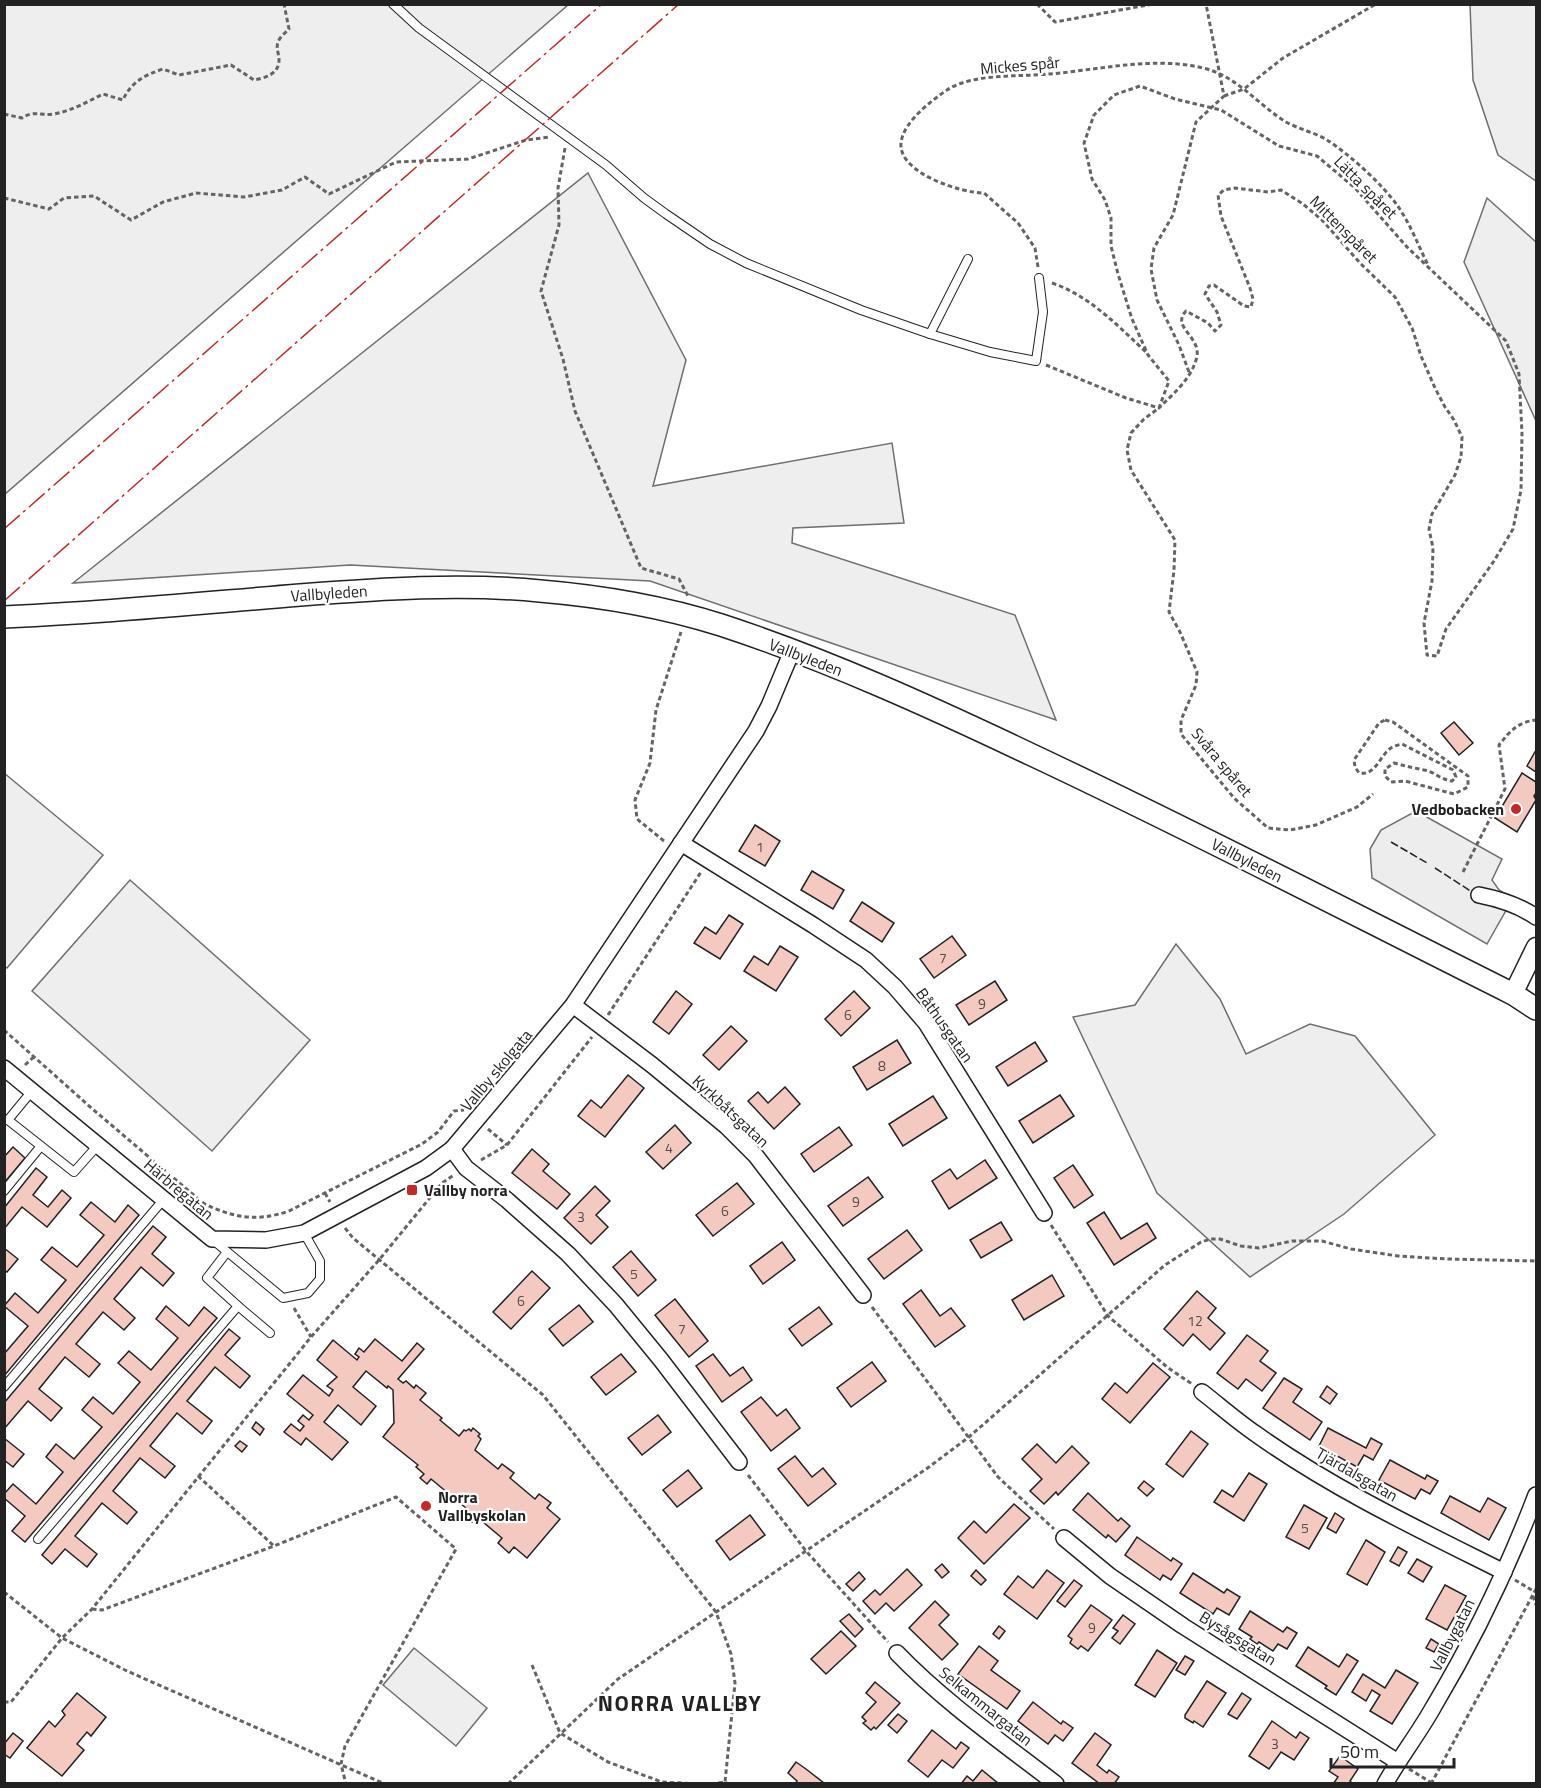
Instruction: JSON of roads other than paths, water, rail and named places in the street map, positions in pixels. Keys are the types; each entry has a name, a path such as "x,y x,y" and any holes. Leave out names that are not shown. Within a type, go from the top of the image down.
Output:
{"main road":[{"name":"Vallbyleden","path":"4,617 360,591 487,586 557,593 665,611 720,625 875,684 1120,796 1513,994 1536,1009"}],"street":[{"name":"Vallby skolgata","path":"452,1149 573,1005 756,731 770,706 792,651"},
{"name":"Båthusgatan","path":"678,847 813,925 866,960 895,987 926,1023 1044,1213"},
{"path":"1479,894 1504,900 1527,910 1536,917"},
{"path":"1513,994 1536,947"},
{"name":"Kyrkbåtsgatan","path":"573,1005 652,1065 726,1126 756,1156 863,1295"},
{"name":"Härbregatan","path":"4,1068 212,1239 266,1240 304,1233 426,1168 452,1149"},
{"path":"452,1149 466,1168 507,1200 568,1254 616,1305 739,1462"},
{"name":"Tjärdalsgatan","path":"1202,1392 1256,1434 1316,1473 1408,1524 1504,1572"},
{"name":"Vallbygatan","path":"1384,1784 1434,1707 1504,1572 1536,1495"},
{"name":"Bysågsgatan","path":"1064,1538 1110,1576 1183,1626 1398,1762"},
{"name":"Selkammargatan","path":"897,1653 961,1709 1056,1784"}],"lane":[{"path":"393,4 419,28 567,135 644,198 710,244 777,276 861,310 930,334 990,352 1036,361 1042,312 1039,278"},
{"path":"930,334 969,259"},
{"path":"33,1091 8,1120 74,1172 98,1145"},
{"path":"4,1191 41,1146"},
{"path":"4,1387 164,1200"},
{"path":"212,1239 283,1298 308,1293 320,1279 320,1261 304,1233"},
{"path":"227,1252 207,1278 270,1334"},
{"path":"38,1539 238,1306"}],"place":[{"name":"Vedbobacken","path":"1516,809"},
{"name":"Vallby norra","path":"412,1190"},
{"name":"Norra Vallbyskolan","path":"426,1506"}],"district":[{"name":"NORRA VALLBY","path":"680,1703"}]}
